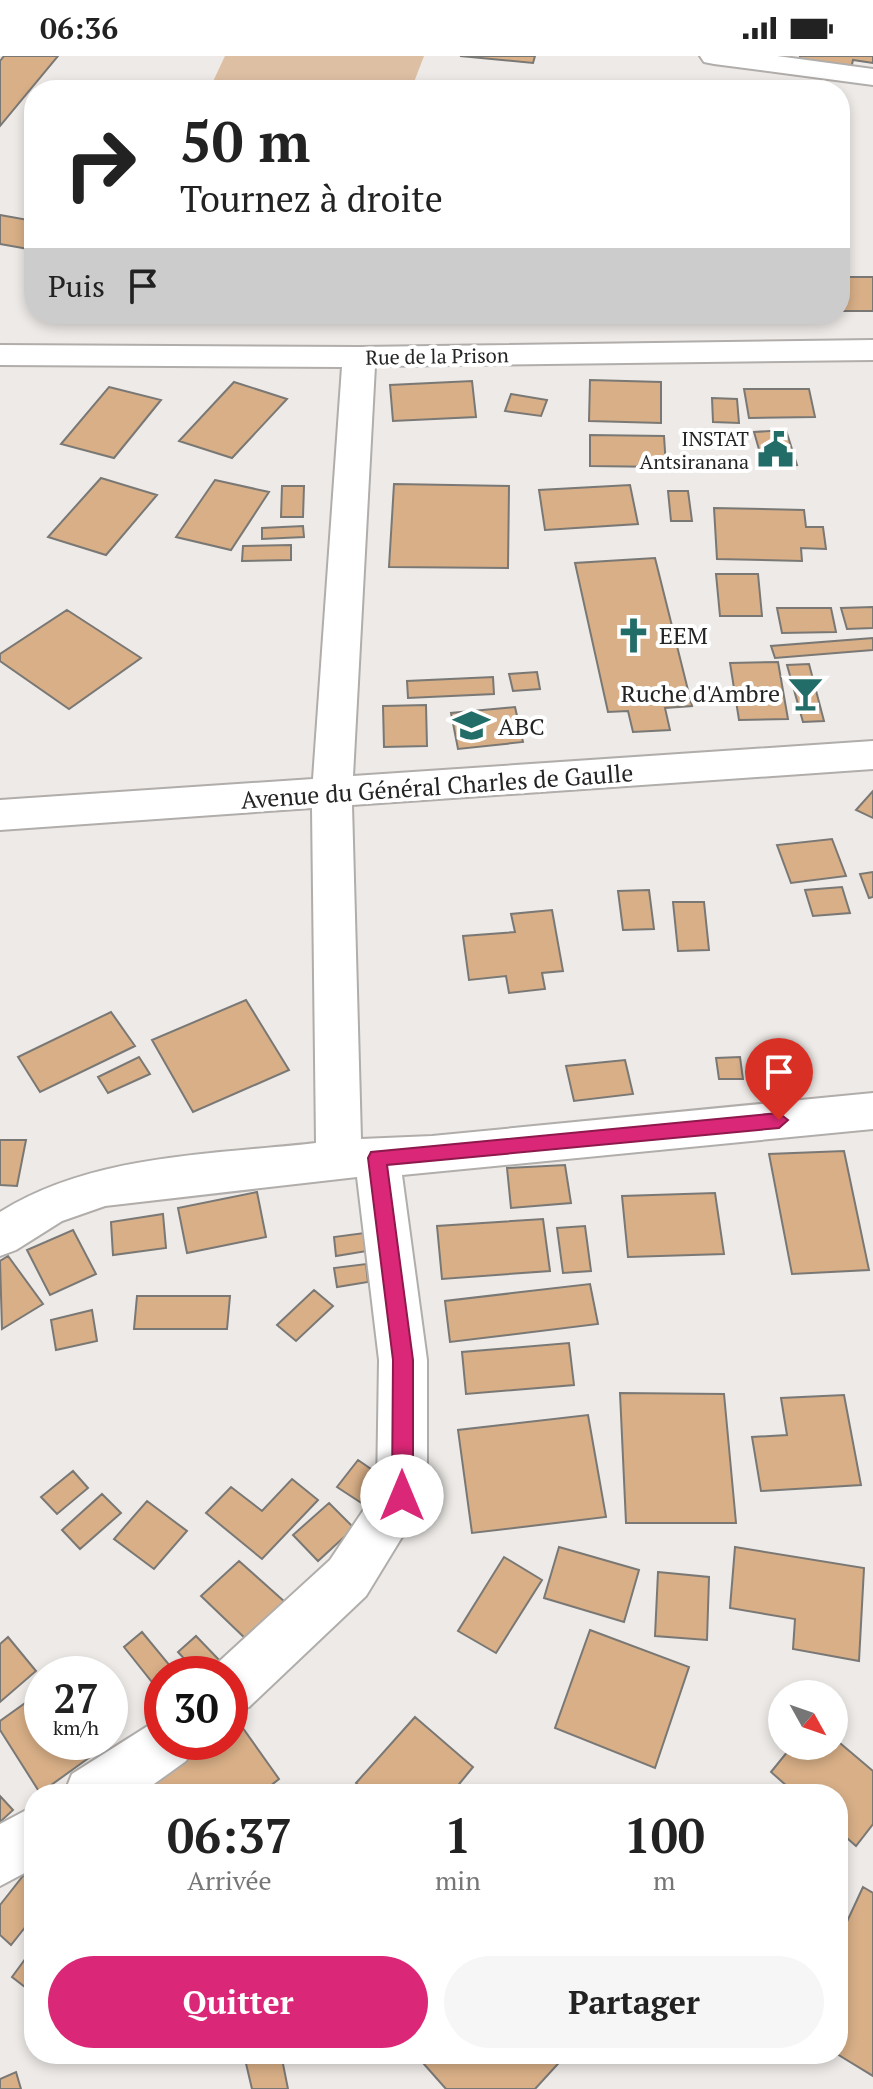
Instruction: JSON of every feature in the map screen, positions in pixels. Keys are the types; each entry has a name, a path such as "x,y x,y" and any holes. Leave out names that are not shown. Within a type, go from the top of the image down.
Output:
{"street":[{"path":"714,56 873,77"},
{"name":"Rue de la Prison","path":"0,355 871,360"},
{"path":"248,1671 348,1578 402,1496 403,1360 358,1158 332,793 359,357"},
{"name":"Avenue du Général Charles de Gaulle","path":"0,815 873,755"},
{"path":"0,1236 46,1207 105,1187 358,1158 873,1111"},
{"path":"0,1203 46,1207"},
{"path":"106,1784 144,1758"},
{"path":"0,1858 24,1841"}],"shaded area":[{"path":"225,56 424,56 415,80 214,80"}],"building":[{"path":"4,56 58,56 38,80 24,80 24,97 0,126 0,61"},
{"path":"460,56 535,56 533,63"},
{"path":"800,56 873,56 873,63 853,60 851,69 799,63"},
{"path":"0,215 24,219 24,248 0,244"},
{"path":"850,277 873,277 873,311 850,311"},
{"path":"590,380 661,382 661,423 589,421"},
{"path":"472,381 476,417 393,421 390,385"},
{"path":"234,382 287,399 232,458 179,441"},
{"path":"109,387 161,400 114,458 61,444"},
{"path":"744,389 809,389 815,417 749,418"},
{"path":"511,394 547,400 541,416 505,411"},
{"path":"712,398 737,399 739,423 713,422"},
{"name":"INSTAT Antsiranana","path":"786,430 797,465 764,467 754,432"},
{"path":"590,435 664,436 666,467 590,466"},
{"path":"101,478 157,495 106,555 48,537"},
{"path":"215,480 269,492 231,550 176,537"},
{"path":"394,484 509,486 508,568 389,567"},
{"path":"630,485 638,524 545,530 539,490"},
{"path":"282,486 304,486 303,517 281,517"},
{"path":"668,491 688,491 692,521 671,521"},
{"path":"714,508 804,510 806,527 823,527 826,549 801,548 802,561 717,559"},
{"path":"303,526 304,537 262,539 262,528"},
{"path":"291,545 291,560 242,561 243,546"},
{"name":"EEM","path":"655,558 692,706 665,708 670,730 633,732 628,711 608,712 575,563"},
{"path":"716,574 758,574 762,616 720,616"},
{"path":"873,607 873,628 847,629 841,608"},
{"path":"777,608 831,608 836,632 782,633"},
{"path":"67,610 141,658 69,709 0,661 0,654"},
{"path":"873,638 873,650 775,658 771,646"},
{"path":"778,662 788,719 739,720 730,663"},
{"name":"Ruche d'Ambre","path":"809,664 824,721 803,722 787,665"},
{"path":"537,672 540,689 513,691 509,674"},
{"path":"493,677 494,694 408,698 407,681"},
{"path":"426,705 427,746 384,747 383,706"},
{"path":"515,707 523,742 458,749 451,713"},
{"path":"873,791 873,818 856,810"},
{"path":"832,839 846,876 791,883 777,845"},
{"path":"873,872 873,897 869,898 860,874"},
{"path":"842,887 850,913 813,916 805,890"},
{"path":"649,890 654,929 623,930 618,891"},
{"path":"673,902 704,902 709,950 678,951"},
{"path":"552,910 563,971 542,973 545,989 509,993 506,976 469,980 463,936 515,932 511,914"},
{"path":"246,1000 289,1070 193,1112 152,1040"},
{"path":"111,1012 135,1046 40,1092 18,1057"},
{"path":"139,1057 150,1074 108,1093 98,1077"},
{"path":"740,1057 743,1079 719,1079 716,1058"},
{"path":"625,1060 633,1094 574,1101 566,1066"},
{"path":"0,1140 26,1140 17,1186 0,1185"},
{"path":"844,1151 869,1270 792,1274 769,1154"},
{"path":"565,1165 571,1203 511,1208 507,1168"},
{"path":"257,1192 266,1237 187,1253 178,1208"},
{"path":"715,1193 724,1254 628,1257 622,1196"},
{"path":"163,1214 166,1248 113,1255 111,1222"},
{"path":"543,1219 550,1271 442,1279 437,1226"},
{"path":"585,1226 591,1271 563,1273 557,1228"},
{"path":"73,1230 96,1274 50,1295 27,1250"},
{"path":"364,1233 367,1251 336,1256 334,1237"},
{"path":"8,1256 43,1304 2,1329 0,1261"},
{"path":"366,1264 368,1282 337,1287 334,1268"},
{"path":"590,1284 598,1324 450,1342 445,1301"},
{"path":"314,1290 333,1306 296,1341 277,1325"},
{"path":"137,1296 230,1296 227,1329 134,1329"},
{"path":"92,1310 97,1341 56,1350 51,1320"},
{"path":"569,1343 574,1385 466,1394 462,1352"},
{"path":"620,1393 724,1394 736,1523 626,1523"},
{"path":"844,1395 861,1485 761,1491 752,1437 787,1435 781,1398"},
{"path":"588,1415 606,1517 472,1533 458,1430"},
{"path":"358,1460 387,1480 366,1506 337,1487"},
{"path":"73,1471 88,1488 57,1514 41,1497"},
{"path":"292,1479 318,1500 262,1559 206,1513 231,1487 262,1511"},
{"path":"102,1494 121,1513 80,1549 62,1530"},
{"path":"147,1501 187,1531 154,1569 114,1539"},
{"path":"329,1503 354,1528 318,1561 293,1535"},
{"path":"559,1547 639,1570 624,1622 544,1598"},
{"path":"735,1547 864,1568 859,1661 793,1649 795,1619 730,1608"},
{"path":"504,1557 542,1580 496,1653 458,1631"},
{"path":"239,1561 285,1602 248,1641 201,1596"},
{"path":"658,1572 709,1577 707,1640 655,1636"},
{"path":"590,1630 689,1667 655,1768 555,1728"},
{"path":"142,1632 162,1656 144,1656 144,1672 124,1647"},
{"path":"196,1636 215,1656 182,1656 178,1652"},
{"path":"8,1637 24,1656 24,1681 0,1702 0,1644"},
{"path":"24,1704 24,1760 86,1760 53,1784 34,1784 0,1730 0,1721"},
{"path":"415,1717 473,1767 459,1784 356,1783"},
{"path":"248,1735 279,1779 273,1784 144,1784 177,1760 248,1760"},
{"path":"848,1750 873,1771 873,1824 856,1846 848,1839 848,1784 785,1784 771,1772 781,1760 848,1760"},
{"path":"0,1796 13,1810 0,1822"},
{"path":"24,1875 24,1929 11,1945 0,1935 0,1905"},
{"path":"863,1887 873,1893 873,2076 848,2061 848,1919"},
{"path":"24,1961 24,1986 12,1977"},
{"path":"246,2064 283,2064 288,2089 252,2089"},
{"path":"424,2064 558,2064 535,2089 446,2089"},
{"path":"16,2072 21,2089 0,2089 0,2079"}],"place":[{"name":"INSTAT Antsiranana","path":"775,449"},
{"name":"EEM","path":"633,635"},
{"name":"Ruche d'Ambre","path":"806,693"},
{"name":"ABC","path":"472,726"}],"route":[{"path":"402,1496 403,1360 377,1158 779,1120"}]}
